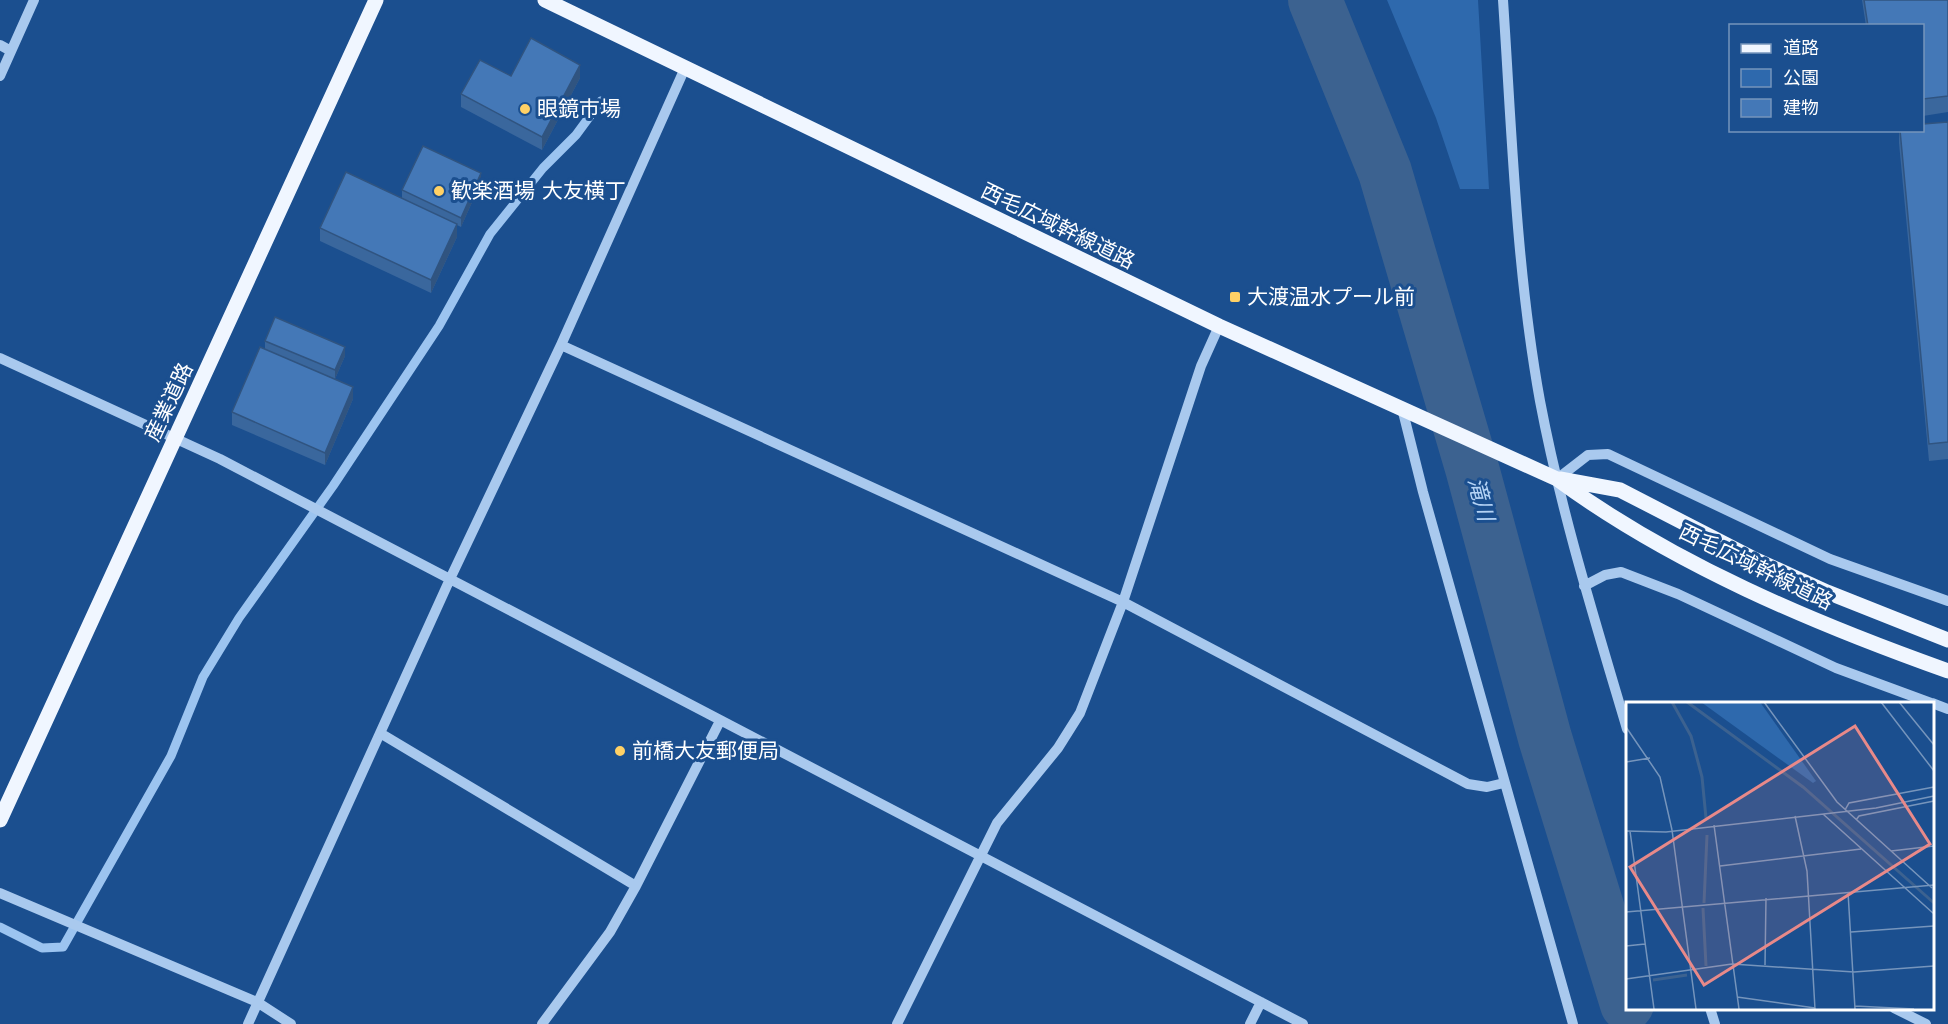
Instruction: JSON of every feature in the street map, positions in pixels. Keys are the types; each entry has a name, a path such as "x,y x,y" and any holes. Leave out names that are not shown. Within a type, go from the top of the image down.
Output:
{"main road":[{"name":"産業道路","path":"0,820 376,0"},
{"name":"西毛広域幹線道路","path":"545,0 1219,326 1529,465 1557,479 1606,514 1804,616 1948,671"},
{"name":"西毛広域幹線道路","path":"1557,479 1620,490 1752,558 1886,617 1948,640"}],"street":[{"path":"0,76 34,0"},
{"path":"1503,0 1521,268 1540,401 1584,586 1626,726"},
{"path":"0,45 11,51"},
{"path":"248,1024 450,579 561,345 685,68"},
{"path":"897,1024 997,824 1058,748 1076,721 1123,602 1201,366 1219,326"},
{"path":"561,345 1123,602 1468,784 1487,787 1504,783"},
{"path":"0,358 176,438 1302,1024"},
{"path":"1402,408 1423,492 1573,1024"},
{"path":"1557,479 1588,455 1608,454 1830,559 1948,601"},
{"path":"1584,586 1605,575 1621,572 1678,594 1836,668 1928,702"},
{"path":"1933,704 1948,709"},
{"path":"542,1024 592,958 636,886 720,721"},
{"path":"380,733 636,886"},
{"path":"0,893 257,1002 291,1024"},
{"path":"1250,1024 1261,1002"},
{"path":"1710,1009 1715,1024"},
{"path":"1896,1009 1926,1024"}],"green space":[{"path":"1387,0 1478,0 1489,189 1460,189 1436,118"}],"building":[{"path":"1864,0 1948,0 1948,96 1924,99 1924,24 1868,24"},
{"path":"531,38 580,65 542,137 461,94 480,60 511,76"},
{"path":"1948,122 1948,442 1929,444 1900,132 1924,132 1924,124"},
{"path":"423,146 481,173 461,218 402,190"},
{"path":"346,172 457,224 431,280 320,228"},
{"path":"275,317 345,347 335,370 265,341"},
{"path":"260,347 353,387 325,453 232,412"}],"waterway":[{"name":"滝川","path":"1315,0 1385,172 1472,468 1545,738 1626,1001"},
{"path":"0,927 42,948 63,947 171,756 203,677 239,618 333,486 439,326 490,234 543,168 576,135 601,101"}],"place":[{"name":"眼鏡市場","path":"525,109"},
{"name":"歓楽酒場 大友横丁","path":"439,191"},
{"name":"大渡温水プール前","path":"1235,297"},
{"name":"前橋大友郵便局","path":"620,751"}]}
